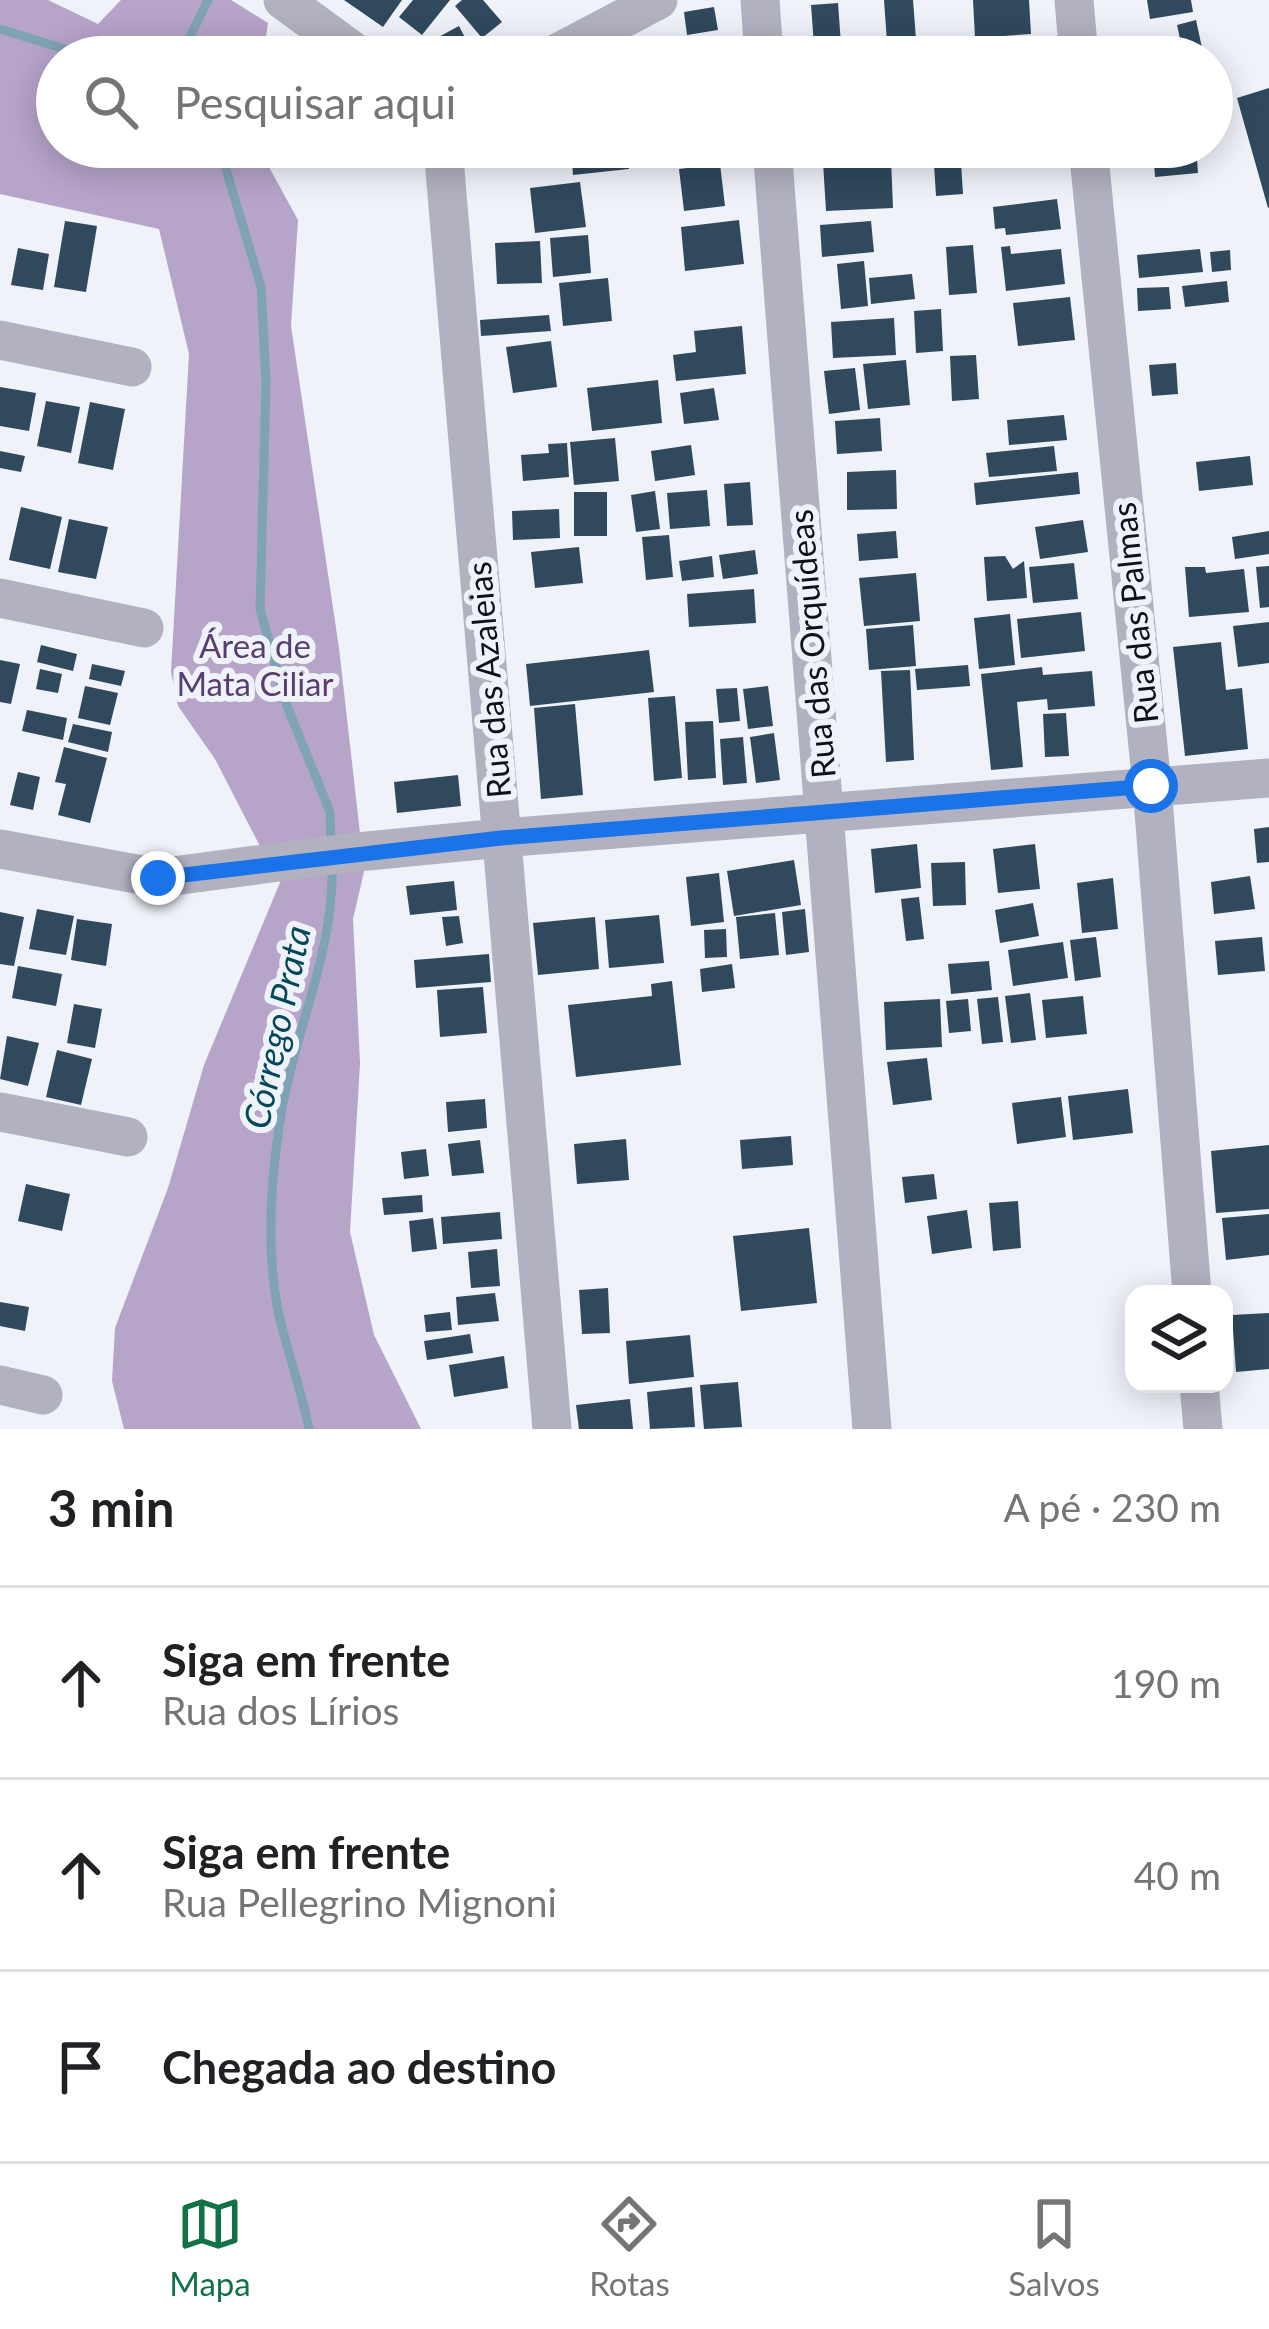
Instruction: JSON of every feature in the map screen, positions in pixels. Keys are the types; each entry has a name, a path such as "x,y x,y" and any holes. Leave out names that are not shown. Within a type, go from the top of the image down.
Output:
{"street":[{"path":"283,0 332,36"},
{"path":"590,36 658,0"},
{"path":"760,0 763,36"},
{"path":"1074,0 1077,36"},
{"name":"Rua das Azaleias","path":"445,168 552,1429"},
{"name":"Rua das Orquídeas","path":"774,168 872,1429"},
{"name":"Rua das Palmas","path":"1090,168 1151,786 1191,1285"},
{"path":"0,340 132,367"},
{"path":"0,598 144,628"},
{"path":"0,849 158,878 501,838 1269,778"},
{"path":"0,1112 128,1137"},
{"path":"0,1385 43,1395"},
{"path":"1200,1393 1203,1429"}],"green space":[{"name":"Área de Mata Ciliar","path":"0,0 48,0 98,24 121,0 231,0 268,23 266,36 36,36 36,168 270,168 298,220 291,326 339,648 361,842 263,852 215,759 178,706 171,672 189,354 159,229 0,194"},
{"path":"366,863 353,919 360,1063 350,1232 374,1335 421,1429 124,1429 112,1381 115,1328 168,1188 204,1065 284,873"}],"building":[{"path":"344,0 402,0 383,27"},
{"path":"413,0 450,0 422,35 399,17"},
{"path":"462,0 483,0 502,22 480,36 455,6"},
{"path":"884,0 913,0 916,36 887,36"},
{"path":"973,0 1029,0 1031,34 975,36"},
{"path":"1147,0 1191,0 1193,12 1150,19"},
{"path":"838,3 840,36 813,36 811,5"},
{"path":"714,7 718,30 687,35 684,12"},
{"path":"1196,20 1199,36 1179,36 1177,25"},
{"path":"459,26 464,36 440,36"},
{"path":"1269,88 1269,207 1268,208 1237,98"},
{"path":"572,168 629,168 629,169 573,175"},
{"path":"720,168 725,206 684,211 679,169"},
{"path":"823,168 891,168 893,208 826,211"},
{"path":"934,168 961,168 963,194 936,196"},
{"path":"1154,168 1198,168 1198,173 1155,177"},
{"path":"580,182 586,227 535,233 530,188"},
{"path":"1057,199 1061,229 1006,235 1005,228 995,229 993,207"},
{"path":"739,220 744,264 685,271 681,227"},
{"path":"65,221 97,226 86,292 54,287"},
{"path":"871,221 874,252 822,257 820,225"},
{"path":"588,235 591,273 553,277 550,238"},
{"path":"540,241 542,283 497,284 495,243"},
{"path":"973,245 977,293 949,295 946,247"},
{"path":"1010,246 1011,254 1061,249 1065,284 1006,291 1001,247"},
{"path":"18,248 49,254 43,290 11,285"},
{"path":"1200,249 1203,272 1139,278 1137,255"},
{"path":"1230,250 1231,270 1212,272 1210,252"},
{"path":"864,261 868,306 841,309 837,264"},
{"path":"912,274 915,299 871,304 869,278"},
{"path":"608,278 612,321 563,326 559,283"},
{"path":"1227,281 1229,302 1185,307 1182,286"},
{"path":"1169,287 1171,309 1138,311 1137,288"},
{"path":"1070,297 1075,340 1018,346 1013,303"},
{"path":"941,309 943,351 916,353 914,311"},
{"path":"549,315 551,331 481,336 480,320"},
{"path":"894,318 896,355 833,358 831,322"},
{"path":"742,326 746,374 676,381 673,355 696,352 694,331"},
{"path":"551,341 557,387 513,393 506,347"},
{"path":"976,355 979,399 952,401 950,356"},
{"path":"906,360 910,405 868,409 863,364"},
{"path":"1176,363 1178,394 1152,396 1149,365"},
{"path":"855,368 860,410 829,414 824,371"},
{"path":"658,380 662,423 592,431 587,388"},
{"path":"0,387 36,393 29,431 0,426"},
{"path":"714,388 719,420 684,424 680,393"},
{"path":"46,401 80,407 71,453 37,446"},
{"path":"90,402 125,409 113,470 78,463"},
{"path":"1064,415 1067,440 1009,445 1007,420"},
{"path":"880,418 882,451 837,454 835,421"},
{"path":"615,438 619,481 574,485 570,442"},
{"path":"567,443 569,477 523,481 521,455 549,453 548,444"},
{"path":"691,445 695,475 655,481 651,451"},
{"path":"1054,446 1057,471 989,477 986,453"},
{"path":"0,451 25,456 21,472 0,468"},
{"path":"1250,456 1253,485 1199,491 1196,462"},
{"path":"896,470 897,509 847,510 847,472"},
{"path":"1078,472 1080,494 976,505 974,483"},
{"path":"750,482 753,525 727,526 724,484"},
{"path":"707,490 710,526 670,529 667,493"},
{"path":"655,491 660,529 636,532 631,495"},
{"path":"574,492 607,492 607,536 574,536"},
{"path":"21,507 62,517 50,569 9,560"},
{"path":"559,509 560,538 513,540 512,511"},
{"path":"69,519 108,527 96,579 58,572"},
{"path":"1083,520 1088,552 1040,559 1035,527"},
{"path":"896,531 898,558 859,561 857,534"},
{"path":"1269,531 1269,554 1235,559 1232,537"},
{"path":"669,535 673,577 646,580 642,537"},
{"path":"579,547 583,583 535,588 531,552"},
{"path":"755,550 758,574 723,579 719,555"},
{"path":"712,556 714,577 682,581 679,561"},
{"path":"1005,556 1013,569 1024,561 1027,598 987,601 984,557"},
{"path":"1074,563 1078,599 1033,603 1029,567"},
{"path":"1269,566 1269,607 1260,608 1256,567"},
{"path":"1185,567 1205,567 1206,573 1244,569 1249,612 1189,617"},
{"path":"916,573 920,621 864,626 859,578"},
{"path":"754,589 756,623 689,627 687,594"},
{"path":"1081,612 1085,651 1021,658 1017,619"},
{"path":"1010,614 1015,665 979,669 974,618"},
{"path":"1269,622 1269,663 1238,667 1233,626"},
{"path":"913,625 916,666 869,670 866,629"},
{"path":"1221,642 1226,690 1242,688 1248,749 1185,756 1173,647"},
{"path":"41,645 77,654 73,671 37,662"},
{"path":"649,650 654,692 530,706 526,664"},
{"path":"0,660 20,664 11,704 0,702"},
{"path":"92,664 125,671 121,686 89,679"},
{"path":"968,665 970,686 917,690 915,669"},
{"path":"1042,667 1043,675 1092,671 1095,706 1048,710 1047,699 1017,702 1023,767 991,770 981,674"},
{"path":"40,669 62,674 58,693 36,689"},
{"path":"910,670 914,760 886,762 881,671"},
{"path":"85,686 118,693 110,725 78,718"},
{"path":"768,686 773,726 748,729 743,689"},
{"path":"737,688 740,721 719,723 716,689"},
{"path":"675,696 682,778 654,781 648,698"},
{"path":"575,704 583,795 541,799 534,708"},
{"path":"27,710 67,718 63,740 22,731"},
{"path":"1066,713 1069,756 1045,757 1043,714"},
{"path":"713,721 716,778 688,780 685,722"},
{"path":"73,724 112,732 108,752 68,742"},
{"path":"774,733 780,780 756,783 750,737"},
{"path":"743,737 747,783 723,785 720,739"},
{"path":"64,747 107,758 90,823 58,815 66,784 55,782"},
{"path":"18,772 40,777 33,810 10,805"},
{"path":"458,775 461,806 397,813 394,782"},
{"path":"1269,827 1269,862 1257,863 1254,829"},
{"path":"917,844 921,888 875,893 871,849"},
{"path":"1035,844 1040,889 998,893 993,849"},
{"path":"794,860 801,905 734,916 727,871"},
{"path":"965,862 966,905 933,906 931,863"},
{"path":"719,873 724,922 691,926 686,877"},
{"path":"1250,876 1255,909 1214,914 1211,882"},
{"path":"1113,878 1118,929 1082,933 1077,883"},
{"path":"454,881 457,910 410,915 406,886"},
{"path":"919,897 924,939 906,941 901,899"},
{"path":"1033,903 1039,936 1000,943 995,910"},
{"path":"37,909 74,916 66,955 29,949"},
{"path":"805,909 809,952 786,955 782,912"},
{"path":"0,912 24,917 14,966 0,964"},
{"path":"775,913 779,955 740,959 736,917"},
{"path":"659,915 664,963 609,968 605,920"},
{"path":"459,916 463,943 446,946 442,917"},
{"path":"595,917 599,969 538,975 533,923"},
{"path":"77,919 112,924 106,966 71,960"},
{"path":"726,929 727,957 705,958 704,930"},
{"path":"1096,937 1101,977 1075,981 1070,940"},
{"path":"1262,937 1265,971 1218,975 1215,941"},
{"path":"1063,942 1068,978 1013,986 1008,950"},
{"path":"489,954 491,982 416,988 414,960"},
{"path":"989,961 992,990 951,994 948,964"},
{"path":"732,964 735,988 702,992 700,969"},
{"path":"18,966 62,974 56,1006 12,998"},
{"path":"672,981 681,1065 576,1077 568,1005 652,996 651,984"},
{"path":"483,987 487,1033 440,1037 437,990"},
{"path":"1030,993 1036,1040 1011,1043 1005,996"},
{"path":"1083,996 1087,1034 1046,1038 1042,1000"},
{"path":"998,997 1003,1042 982,1044 977,999"},
{"path":"940,999 942,1047 886,1050 884,1002"},
{"path":"968,999 971,1031 949,1033 946,1001"},
{"path":"74,1004 102,1009 95,1048 67,1043"},
{"path":"7,1036 39,1043 28,1086 0,1079"},
{"path":"57,1050 92,1059 81,1105 46,1097"},
{"path":"927,1058 932,1100 893,1105 887,1062"},
{"path":"1128,1089 1133,1133 1073,1140 1068,1096"},
{"path":"1061,1097 1066,1137 1017,1144 1012,1103"},
{"path":"485,1099 487,1128 448,1132 446,1102"},
{"path":"791,1136 793,1165 742,1169 740,1140"},
{"path":"626,1139 629,1180 577,1184 574,1144"},
{"path":"480,1140 484,1173 452,1176 448,1144"},
{"path":"1269,1145 1269,1209 1216,1213 1211,1151"},
{"path":"426,1149 429,1176 404,1179 401,1152"},
{"path":"934,1174 937,1199 905,1203 902,1177"},
{"path":"26,1184 70,1194 62,1231 18,1221"},
{"path":"422,1195 423,1212 384,1215 382,1198"},
{"path":"1018,1201 1021,1248 993,1251 989,1203"},
{"path":"967,1210 972,1248 932,1254 927,1216"},
{"path":"500,1212 502,1239 443,1244 441,1217"},
{"path":"1269,1214 1269,1255 1226,1260 1222,1218"},
{"path":"433,1218 437,1249 412,1252 409,1221"},
{"path":"809,1228 817,1303 741,1311 733,1236"},
{"path":"497,1249 500,1286 471,1288 468,1252"},
{"path":"608,1288 610,1333 582,1334 579,1290"},
{"path":"495,1293 499,1321 458,1325 456,1297"},
{"path":"0,1302 29,1307 25,1331 0,1326"},
{"path":"450,1312 452,1330 426,1332 424,1315"},
{"path":"1269,1313 1269,1369 1236,1372 1233,1315"},
{"path":"470,1334 473,1353 427,1360 424,1341"},
{"path":"690,1335 694,1377 629,1384 626,1341"},
{"path":"504,1356 508,1388 454,1397 449,1365"},
{"path":"738,1382 742,1427 704,1429 700,1385"},
{"path":"692,1387 695,1427 650,1429 647,1392"},
{"path":"630,1399 633,1429 579,1429 576,1405"}],"waterway":[{"path":"190,36 208,0"},
{"path":"0,29 36,40"},
{"name":"Córrego Prata","path":"226,168 261,287 266,381 260,609 287,706 330,812 331,847"},
{"name":"Córrego Prata","path":"309,1429 277,1305 271,1210 281,1114 321,959 332,864"}],"route":[{"path":"158,878 501,838 1151,786"}]}
